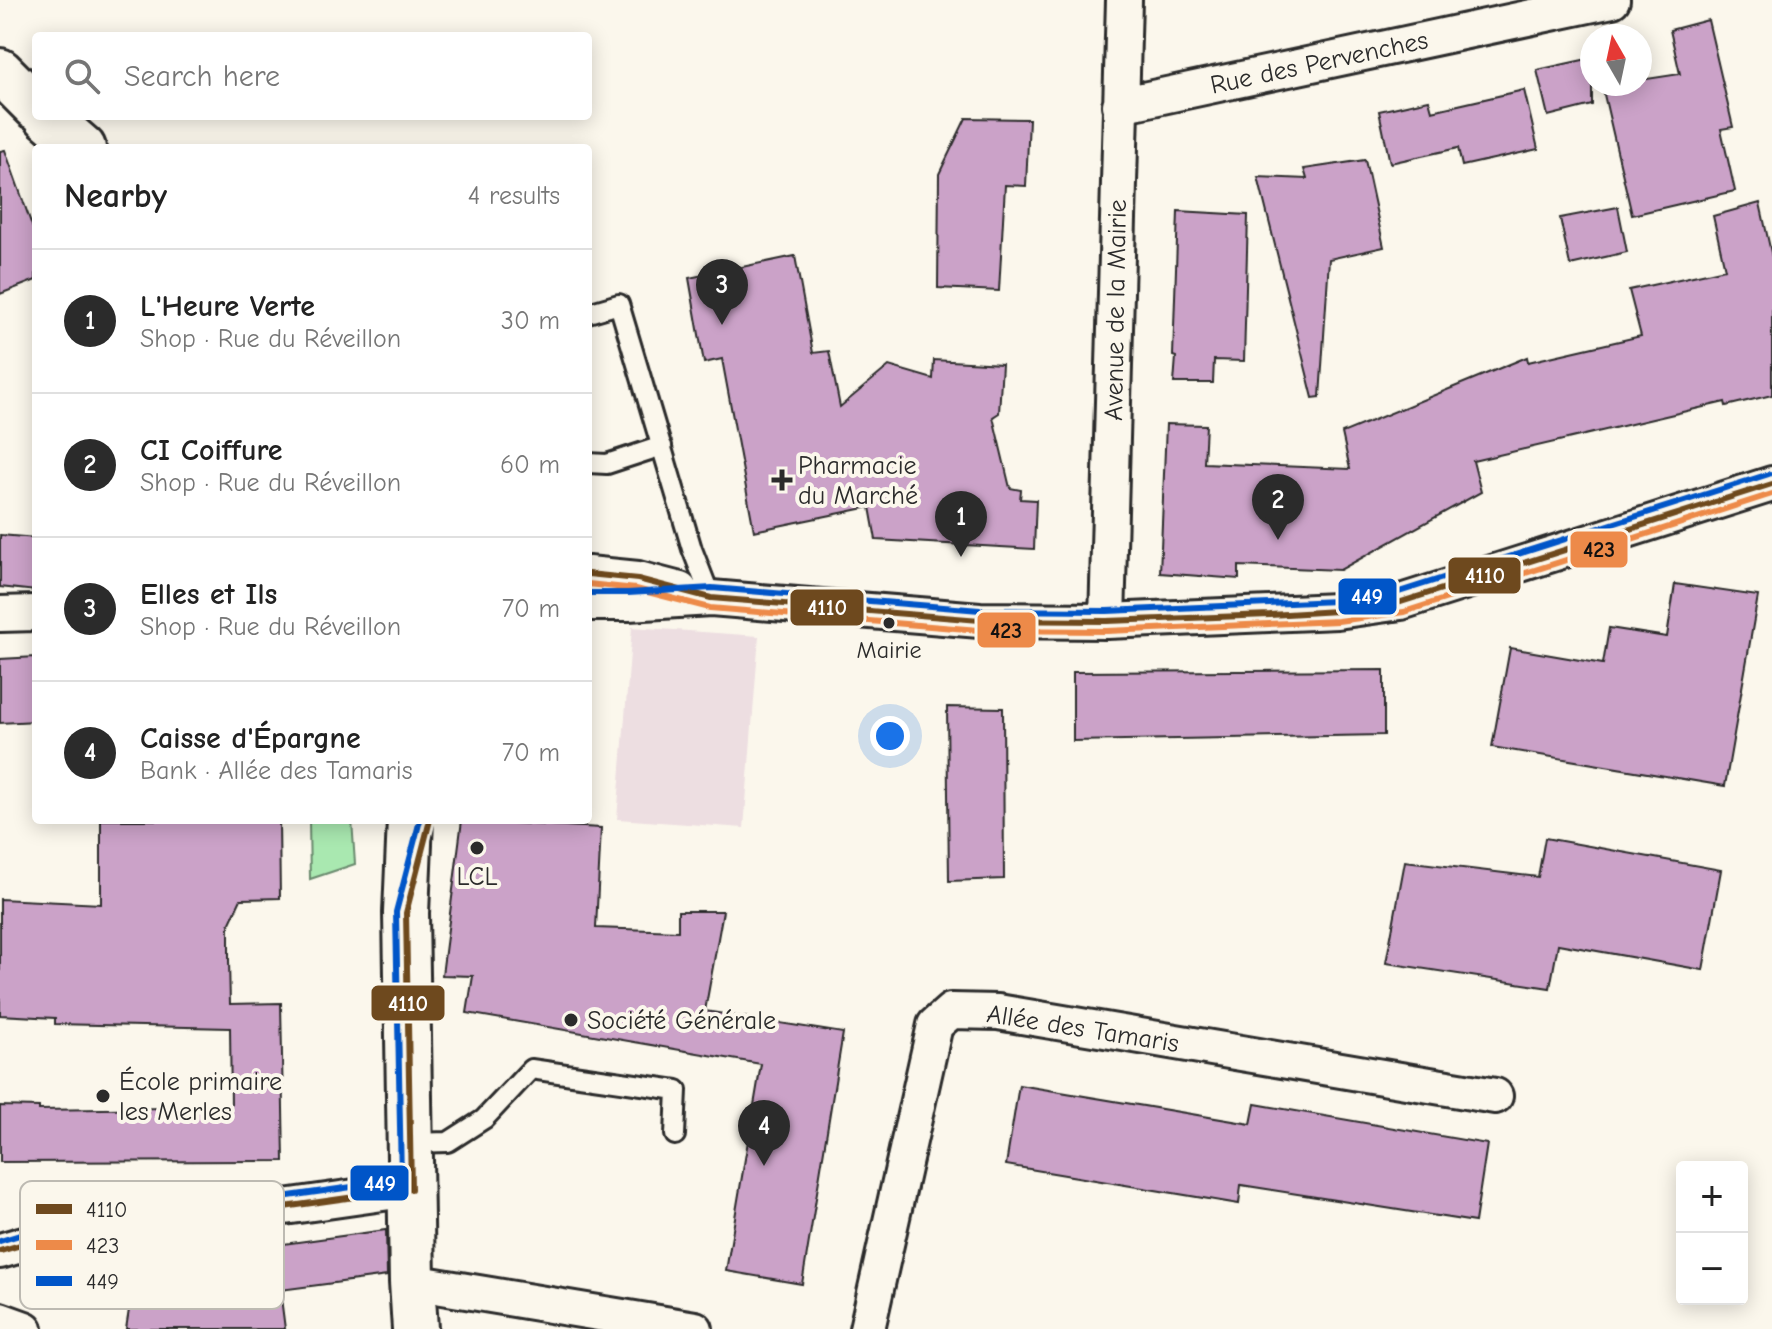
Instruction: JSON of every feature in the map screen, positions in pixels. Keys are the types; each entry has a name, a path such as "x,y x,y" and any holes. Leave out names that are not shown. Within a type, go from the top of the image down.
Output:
{"street":[{"name":"Avenue de la Mairie","path":"1107,621 1124,0"},
{"name":"Rue des Pervenches","path":"1120,105 1612,0"},
{"path":"0,71 32,103"},
{"path":"51,120 78,144"},
{"path":"592,603 711,598 980,620 1107,621 1337,611 1401,602 1772,484"},
{"path":"592,574 638,579 711,598"},
{"path":"0,614 32,613"},
{"path":"410,824 406,913 415,1329"},
{"path":"406,913 429,824"},
{"name":"Allée des Tamaris","path":"867,1329 935,1025 951,1011 998,1012 1495,1096"},
{"path":"284,1207 411,1189"},
{"path":"0,1251 20,1245"},
{"path":"412,1282 695,1329"},
{"path":"0,1320 25,1329"}],"lane":[{"path":"592,312 619,304 692,549 711,598"},
{"path":"592,463 607,464 662,446"},
{"path":"411,1143 448,1142 484,1119 531,1069 677,1090 675,1135"}],"shaded area":[{"path":"632,627 759,636 744,828 617,819"}],"green space":[{"path":"309,824 352,824 355,864 310,879"}],"building":[{"path":"1708,20 1733,127 1721,129 1735,191 1632,215 1604,96 1652,96 1652,78 1680,74 1670,30"},
{"path":"1580,61 1580,96 1592,96 1592,105 1548,116 1537,70"},
{"path":"1524,90 1538,149 1462,166 1458,148 1390,163 1379,111 1429,100 1432,111"},
{"path":"966,118 1029,119 1026,186 1005,185 999,291 938,288 939,174"},
{"path":"5,150 32,226 32,282 0,294 0,151"},
{"path":"1365,160 1384,247 1329,259 1320,397 1313,398 1258,177 1307,179 1304,169"},
{"path":"1760,203 1772,257 1772,395 1726,406 1725,402 1473,461 1481,492 1340,570 1239,566 1239,579 1160,573 1166,424 1206,425 1204,463 1350,469 1342,433 1527,357 1528,362 1641,336 1629,290 1725,269 1713,216"},
{"path":"1618,207 1627,252 1570,265 1560,218"},
{"path":"1178,211 1248,215 1244,361 1214,360 1213,383 1174,383"},
{"path":"795,256 813,353 829,351 840,407 889,366 933,379 934,360 1002,364 999,413 993,417 1010,488 1021,490 1020,499 1036,500 1034,549 876,540 870,507 754,531 722,359 704,363 689,278"},
{"path":"0,535 32,538 32,591 0,587"},
{"path":"1675,584 1758,596 1725,786 1492,747 1510,648 1603,664 1609,628 1667,637"},
{"path":"32,657 32,721 0,723 0,659"},
{"path":"1384,670 1384,735 1073,741 1073,672"},
{"path":"947,707 1003,708 1004,879 949,881"},
{"path":"101,824 279,824 280,898 241,899 229,925 229,961 230,1004 281,1003 284,1161 0,1162 0,1106 39,1107 39,1110 231,1107 230,1028 55,1024 55,1018 0,1015 0,899 101,904"},
{"path":"461,824 601,828 596,928 678,931 678,911 723,911 705,1011 843,1033 802,1284 726,1271 761,1064 467,1013 473,976 442,975"},
{"path":"1545,838 1721,870 1703,970 1558,944 1550,988 1386,963 1405,861 1538,877"},
{"path":"1019,1085 1251,1124 1255,1104 1487,1144 1475,1222 1241,1185 1239,1204 1006,1165"},
{"path":"386,1230 387,1276 284,1289 284,1244"},
{"path":"129,1309 282,1309 285,1329 126,1329"}],"transit line":[{"name":"449","path":"592,593 712,588 980,610 1107,611 1336,601 1399,592 1769,474"},
{"name":"4110","path":"592,574 638,579 711,598 980,620 1107,621 1337,611 1401,602 1772,484"},
{"name":"423","path":"592,584 636,589 710,608 979,630 1107,631 1338,621 1404,612 1772,494"},
{"name":"449","path":"284,1197 401,1180 396,912 419,824"},
{"name":"4110","path":"411,1189 406,913 429,824"},
{"name":"4110","path":"284,1207 411,1189"},
{"name":"449","path":"0,1241 20,1235"},
{"name":"4110","path":"0,1251 20,1245"}],"place":[{"name":"Elles et Ils","path":"722,325"},
{"name":"Pharmacie du Marché","path":"782,480"},
{"name":"CI Coiffure","path":"1278,540"},
{"name":"L'Heure Verte","path":"961,557"},
{"name":"Mairie","path":"889,623"},
{"name":"LCL","path":"477,848"},
{"name":"Société Générale","path":"571,1020"},
{"name":"École primaire les Merles","path":"103,1096"},
{"name":"Caisse d'Épargne","path":"764,1166"}]}
